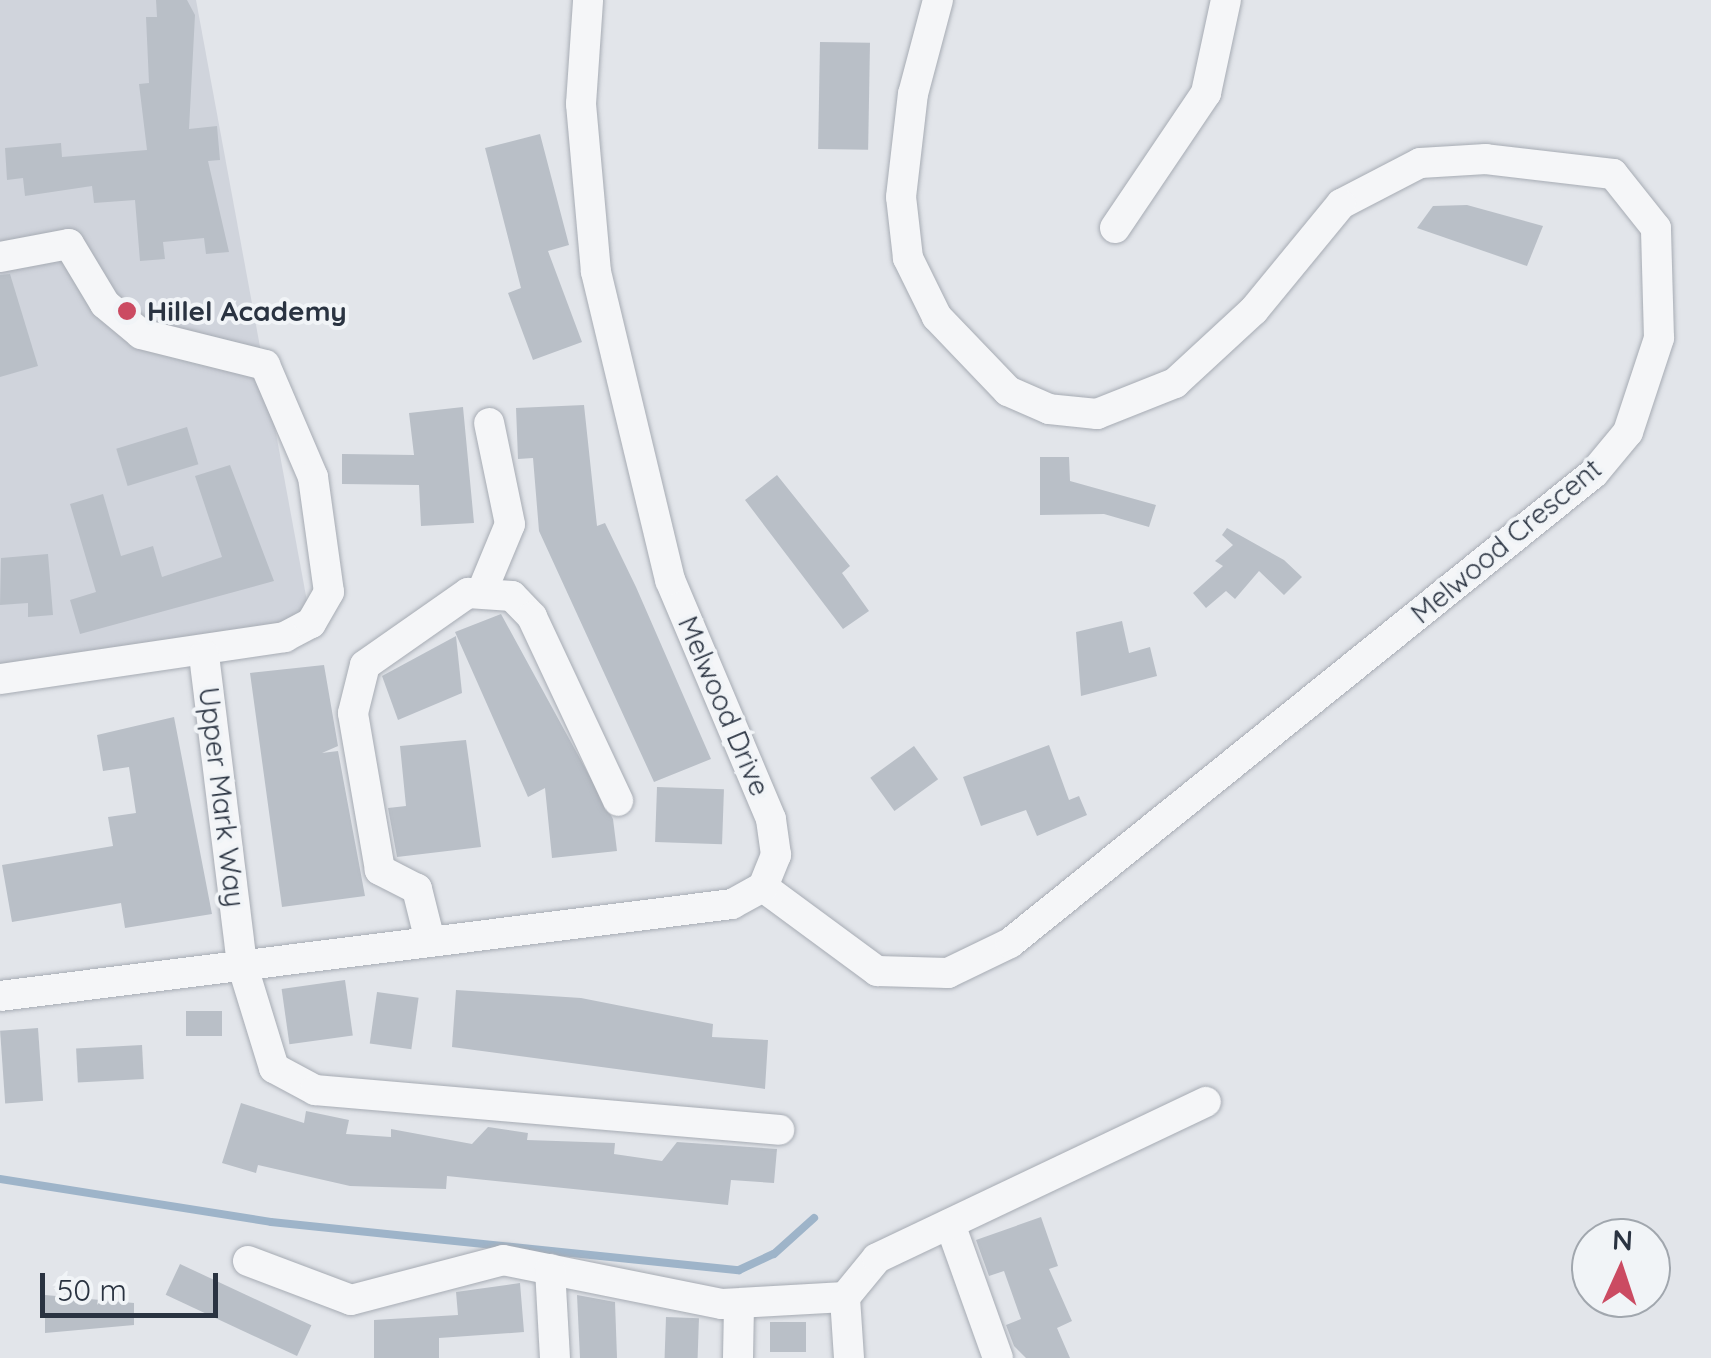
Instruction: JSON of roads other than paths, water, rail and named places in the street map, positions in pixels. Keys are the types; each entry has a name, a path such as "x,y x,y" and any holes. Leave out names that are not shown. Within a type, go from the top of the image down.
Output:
{"street":[{"name":"Melwood Drive","path":"588,0 581,104 596,272 670,580 771,819 776,855 763,887"},
{"name":"Melwood Crescent","path":"763,887 857,964 926,976 976,964 1594,473 1628,432 1656,354 1663,254 1635,191 1613,174 1486,159 1377,178 1341,204 1254,310 1176,384 1140,402 1097,414 1049,409 1008,391 937,316 908,258 901,196 913,94 938,0"},
{"path":"1115,228 1206,93 1226,0"},
{"path":"0,257 68,244 105,304 141,334 265,364 278,378 313,476 329,592 298,632 204,655"},
{"path":"430,941 417,889 380,870 352,696 365,665 483,589 510,524 489,423"},
{"path":"483,589 512,596 532,617 618,801"},
{"name":"Upper Mark Way","path":"0,679 204,655 242,964 262,1048 274,1068 316,1090 780,1130"},
{"path":"0,996 732,904 763,887"},
{"path":"850,1358 845,1296 877,1258 1206,1102"},
{"path":"950,1224 998,1358"},
{"path":"248,1261 351,1300 480,1261 550,1269 739,1304 845,1296"},
{"path":"550,1269 555,1358"},
{"path":"738,1358 739,1304"}],"waterway":[{"path":"0,1179 271,1222 739,1270 774,1254 814,1218"}],"place":[{"name":"Hillel Academy","path":"127,311"}]}
